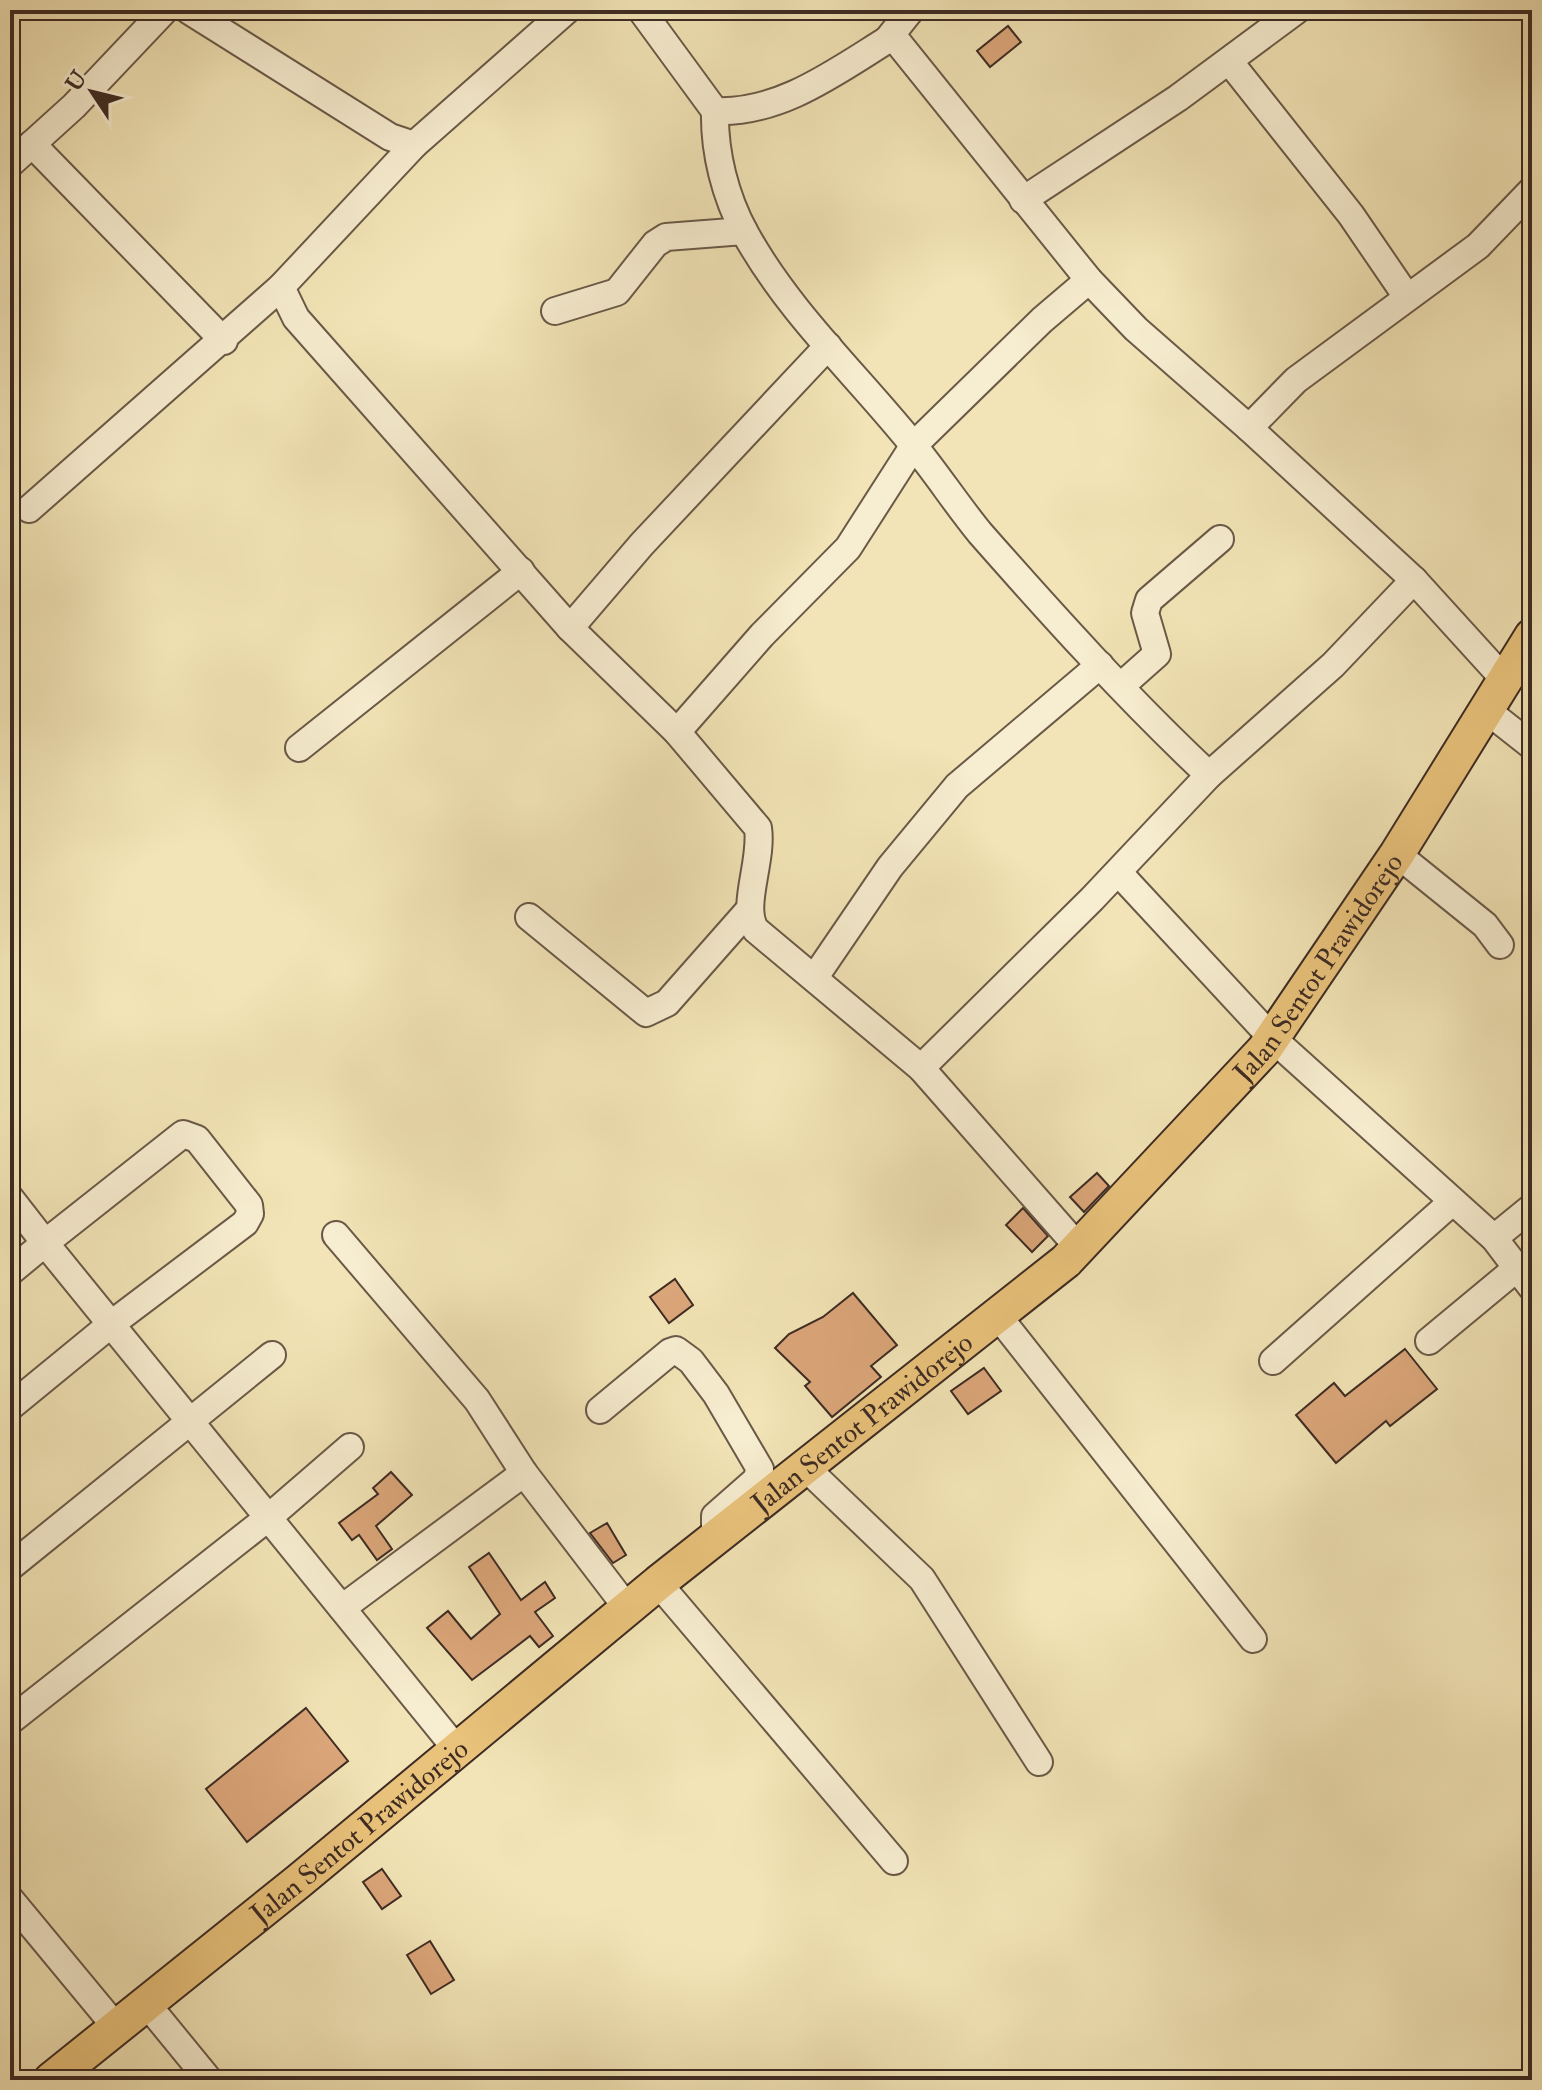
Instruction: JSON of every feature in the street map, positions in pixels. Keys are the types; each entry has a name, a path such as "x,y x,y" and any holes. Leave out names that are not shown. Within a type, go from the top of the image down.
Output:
{"main road":[{"name":"Jalan Sentot Prawidorejo","path":"51,2080 458,1751 658,1583 998,1316 1079,1248 1272,1038 1397,854 1532,636"}],"street":[{"path":"10,164 74,106 165,10"},
{"path":"188,10 390,137 414,145"},
{"path":"29,509 224,341 281,287 414,145 567,10"},
{"path":"641,10 715,111 715,147 744,231 776,282 914,445 978,530 1100,665 1209,775"},
{"path":"715,111 744,113 812,87 887,40 911,10"},
{"path":"1023,200 1229,61 1297,10"},
{"path":"887,40 896,40 904,46 1023,200 1089,280 1136,329 1414,580 1504,679"},
{"path":"1229,61 1351,215 1407,297"},
{"path":"32,144 224,341"},
{"path":"1249,428 1296,380 1478,246 1532,190"},
{"path":"555,311 617,292 655,244 666,237 744,231"},
{"path":"677,732 762,635 848,548 914,445 1042,320 1089,280"},
{"path":"281,287 296,318 570,628 677,732 758,828 761,848 749,910 750,921 756,930 921,1068 1079,1248"},
{"path":"570,628 762,412 828,346"},
{"path":"1121,686 1157,654 1147,623 1149,600 1220,539"},
{"path":"299,748 521,571"},
{"path":"921,1068 1118,872 1209,775 1333,665 1414,580"},
{"path":"815,977 890,867 957,786 1100,665"},
{"path":"1485,709 1532,746"},
{"path":"1397,854 1485,925 1500,945"},
{"path":"1118,872 1272,1038 1494,1238 1524,1278 1429,1341"},
{"path":"529,917 646,1013 667,1003 749,910"},
{"path":"10,1272 183,1134 197,1139 249,1205 250,1214 245,1223 110,1325 10,1407"},
{"path":"10,1198 458,1751"},
{"path":"1273,1361 1452,1202"},
{"path":"1494,1238 1532,1207"},
{"path":"336,1235 477,1400 524,1473 628,1609"},
{"path":"998,1316 1253,1639"},
{"path":"600,1410 670,1352 676,1350 691,1361 716,1394 760,1469 756,1480 715,1516 715,1539"},
{"path":"10,1567 191,1424 272,1355"},
{"path":"10,1721 269,1517 350,1447"},
{"path":"806,1468 922,1579 1039,1762"},
{"path":"342,1608 524,1473"},
{"path":"658,1583 894,1861"},
{"path":"10,1899 18,1926 116,2027"},
{"path":"146,2003 209,2080"}],"building":[{"path":"1008,26 1021,42 990,67 977,51"},
{"path":"1097,1173 1109,1186 1084,1212 1070,1197"},
{"path":"1023,1208 1048,1236 1032,1252 1006,1225"},
{"path":"675,1279 693,1305 669,1323 650,1297"},
{"path":"853,1293 897,1345 871,1366 881,1377 832,1417 805,1386 810,1382 775,1348 789,1334 823,1317"},
{"path":"1405,1349 1437,1389 1390,1426 1386,1421 1336,1463 1296,1415 1334,1383 1345,1396"},
{"path":"984,1368 1001,1391 968,1414 951,1391"},
{"path":"391,1472 412,1495 376,1526 392,1549 377,1560 359,1535 352,1540 339,1523 378,1494 373,1488"},
{"path":"607,1523 626,1555 613,1563 590,1533"},
{"path":"489,1553 521,1600 545,1582 555,1598 535,1612 553,1636 539,1647 530,1636 472,1680 427,1628 448,1611 471,1639 500,1614 469,1567"},
{"path":"306,1708 348,1761 247,1842 206,1789"},
{"path":"382,1869 401,1896 382,1909 363,1882"},
{"path":"430,1941 454,1980 431,1994 407,1955"}]}
